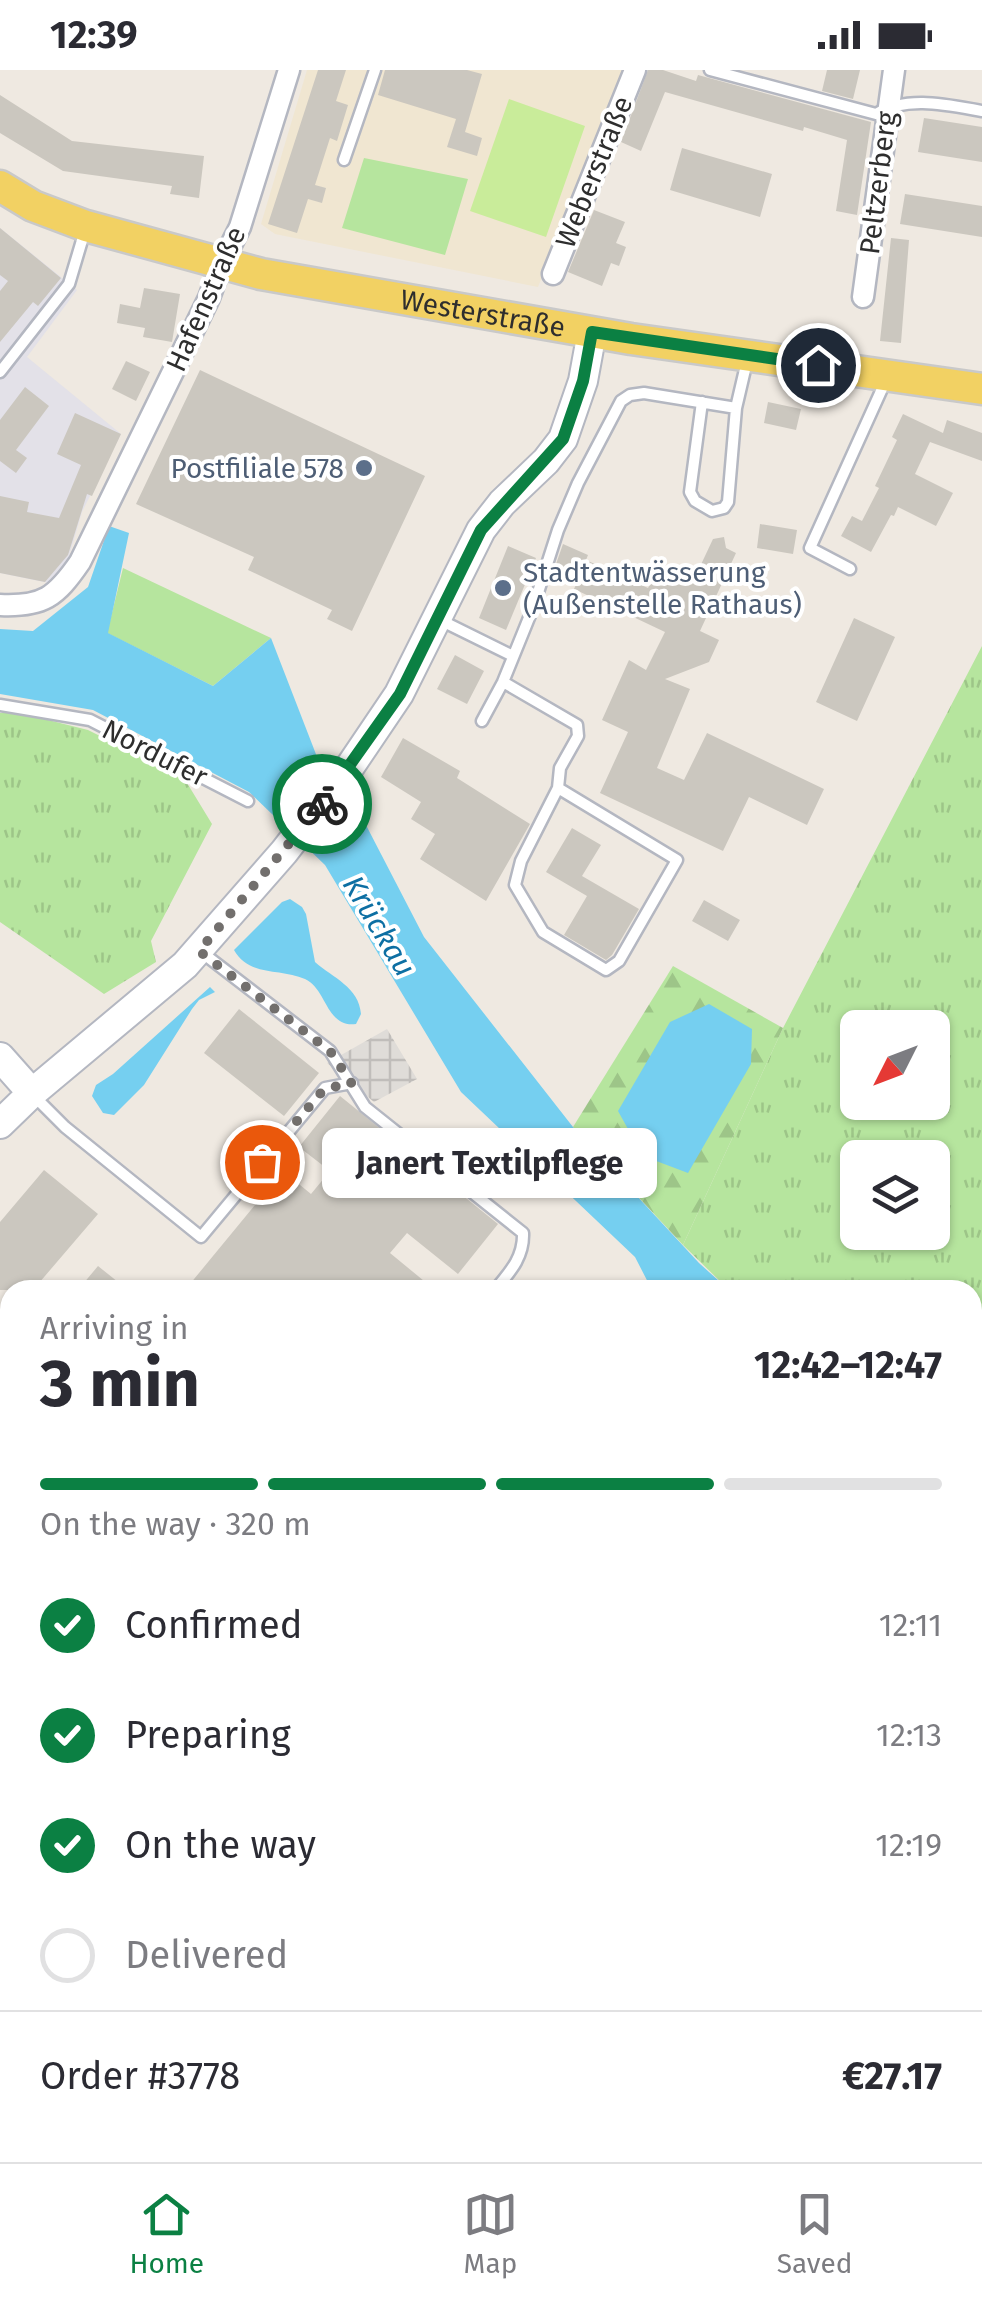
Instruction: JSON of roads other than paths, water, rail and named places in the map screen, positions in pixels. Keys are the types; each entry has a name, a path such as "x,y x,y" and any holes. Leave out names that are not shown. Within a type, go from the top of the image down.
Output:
{"main road":[{"name":"Westerstraße","path":"0,186 33,206 86,226 221,265 592,332 982,389"}],"street":[{"name":"Hafenstraße","path":"0,605 32,605 52,596 80,562 240,227 289,70"},
{"name":"Weberstraße","path":"553,274 635,70"},
{"name":"Peltzerberg","path":"863,297 894,70"},
{"path":"0,1124 199,951 349,768 400,694 481,530 563,439 583,381 592,332"},
{"path":"0,1057 32,1093"}],"lane":[{"path":"344,160 375,70"},
{"path":"710,70 876,114 888,106 936,102 982,111"},
{"path":"0,372 69,284 86,226"},
{"path":"702,402 690,492 695,502 712,511 724,508 728,502 736,408 748,355"},
{"path":"850,570 810,548 889,374"},
{"path":"482,721 533,608 564,514 621,400 644,393 736,408"},
{"path":"436,618 513,656"},
{"path":"502,682 577,726 578,736 560,768 558,788 521,861 515,884 543,932 606,970 619,962 678,860 558,788"},
{"name":"Nordufer","path":"0,705 90,720 248,801"},
{"path":"199,951 330,1051 365,1107 524,1233 524,1247 503,1280"},
{"path":"32,1093 65,1127 201,1237 325,1088 352,1084"}],"water":[{"name":"Krückau","path":"109,526 129,533 108,633 213,686 271,638 319,762 353,800 424,937 573,1127 718,1280 647,1280 635,1257 461,1092 325,865 249,792 93,710 0,694 0,629 33,631 88,587"},
{"path":"290,899 306,914 315,962 356,997 361,1014 356,1024 338,1020 305,979 256,968 240,959 234,950 282,902"},
{"path":"210,987 215,992 199,1000 192,1009 144,1085 114,1115 103,1113 92,1096 96,1085"},
{"path":"709,1004 752,1029 751,1064 688,1173 643,1156 618,1111 670,1022"}],"place":[{"name":"Postfiliale 578","path":"364,468"},
{"name":"Stadtentwässerung (Außenstelle Rathaus)","path":"503,588"},
{"name":"Janert Textilpflege","path":"262,1162"}]}
